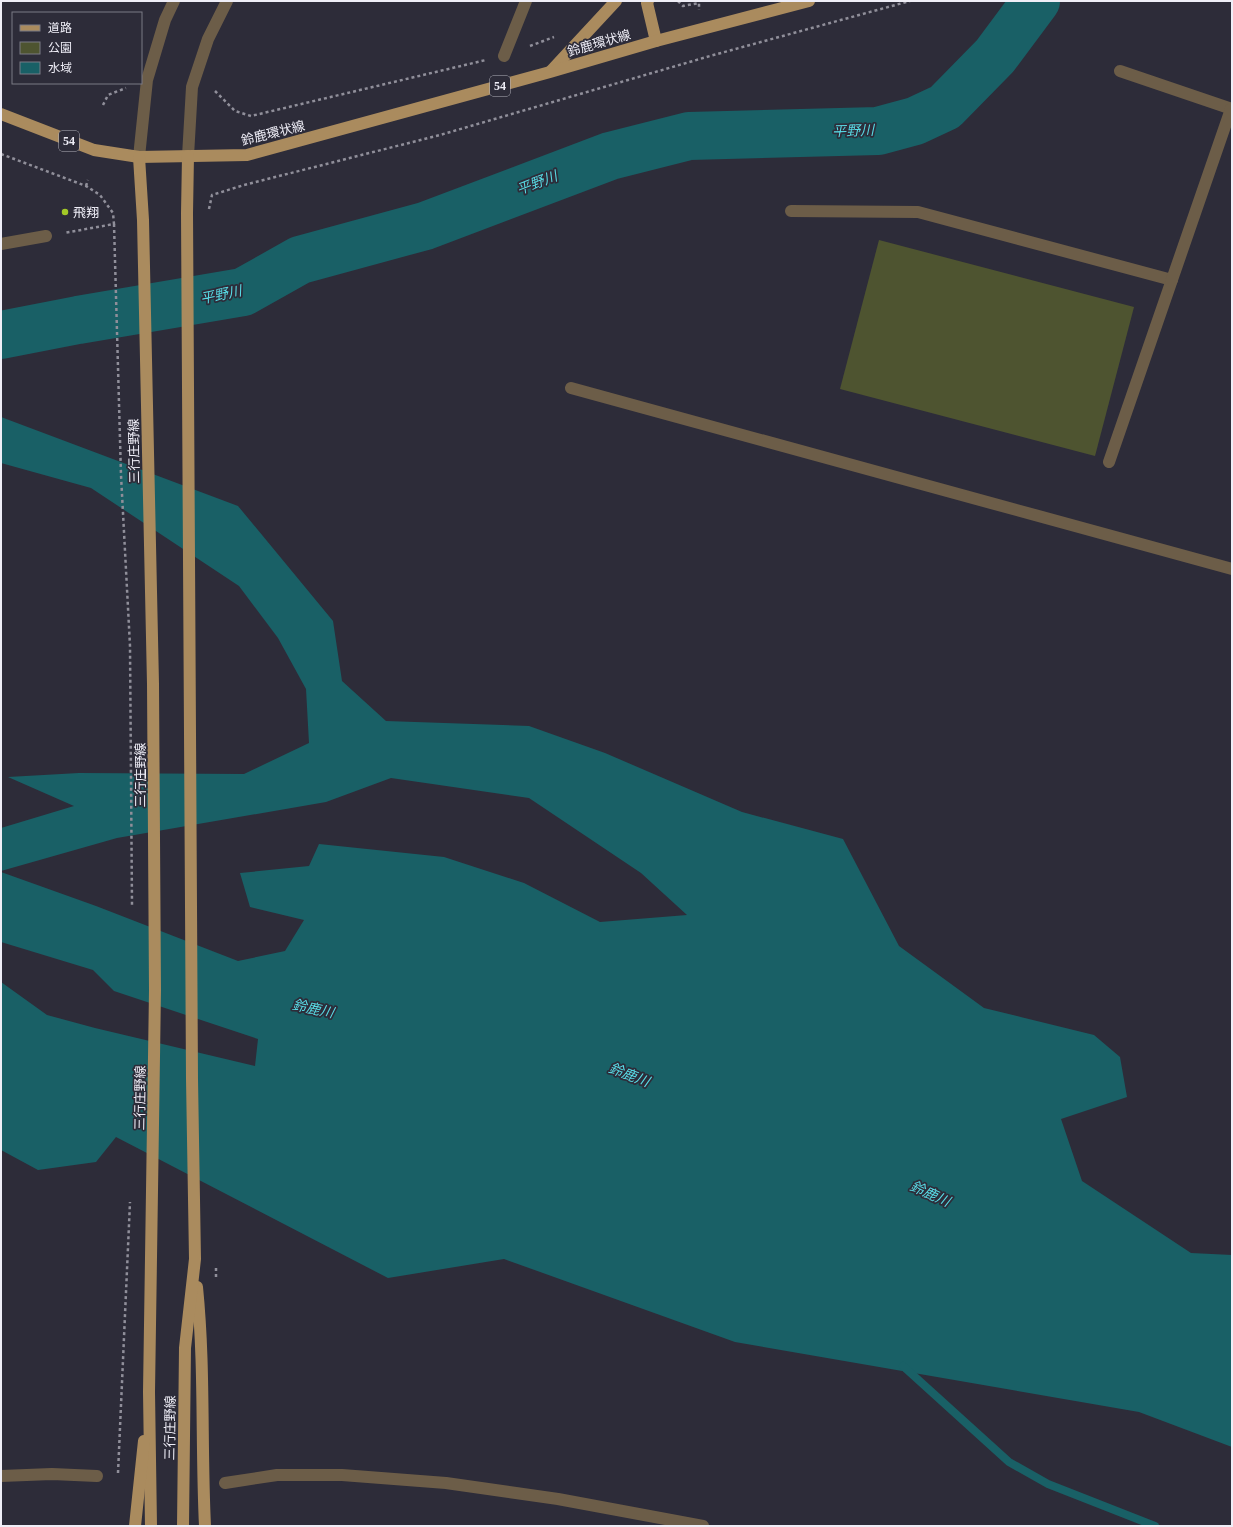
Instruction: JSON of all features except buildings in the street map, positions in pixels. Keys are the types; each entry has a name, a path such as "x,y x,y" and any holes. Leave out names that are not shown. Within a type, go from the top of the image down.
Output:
{"main road":[{"name":"鈴鹿環状線","path":"550,72 616,1"},
{"path":"648,1 647,4 656,41"},
{"name":"鈴鹿環状線","path":"1,114 94,150 139,157 247,155 550,72 656,41 809,1"},
{"name":"三行庄野線","path":"188,156 187,213 194,1259 201,1331 203,1490 205,1526"},
{"name":"三行庄野線","path":"139,157 143,220 153,684 155,990 149,1392 151,1526"},
{"name":"三行庄野線","path":"183,1526 186,1348 194,1259"},
{"name":"三行庄野線","path":"135,1526 149,1392"}],"street":[{"path":"139,157 147,80 165,20 174,1"},
{"path":"188,156 192,87 208,39 227,1"},
{"path":"504,56 526,1"},
{"path":"1109,462 1232,109 1120,71"},
{"path":"792,211 918,212 1172,280"},
{"path":"1,244 46,236"},
{"path":"571,388 1232,569"},
{"path":"1,1476 52,1474 97,1476"},
{"path":"225,1483 284,1475 342,1475 446,1483 558,1499 703,1526"}],"path":[{"path":"678,1 683,6 699,4 700,12"},
{"path":"209,210 212,195 244,185 440,135 710,56 910,1"},
{"path":"215,91 235,111 251,116 504,56 556,36"},
{"path":"103,105 108,95 127,88"},
{"path":"1,154 86,186 100,195 114,214 121,474 130,646 132,906"},
{"path":"86,186 88,180"},
{"path":"46,236 114,224"},
{"path":"97,1476 118,1477 130,1202"}],"green space":[{"path":"879,240 1134,307 1095,456 840,389"}],"water":[{"name":"鈴鹿川","path":"1,417 238,506 333,621 342,681 386,721 529,726 605,753 742,812 843,839 899,946 984,1008 1094,1035 1120,1057 1127,1097 1061,1119 1082,1181 1191,1253 1232,1255 1232,1447 1139,1412 735,1342 504,1259 388,1278 116,1137 96,1162 38,1170 1,1150 1,982 47,1015 255,1066 258,1039 114,991 93,970 1,942 1,872 96,906 238,961 285,951 304,920 250,907 240,873 309,866 319,844 444,857 524,883 600,922 687,915 641,873 529,798 391,778 326,802 117,838 1,871 1,828 74,806 8,777 79,773 244,774 309,743 306,689 278,638 239,586 91,488 1,463"}],"waterway":[{"name":"平野川","path":"1,335 78,320 243,292 300,260 425,226 610,156 689,136 878,131 915,121 945,107 995,56 1036,1"},
{"path":"903,1366 1009,1462 1048,1484 1155,1526"}],"place":[{"name":"飛翔","path":"65,212"}]}
